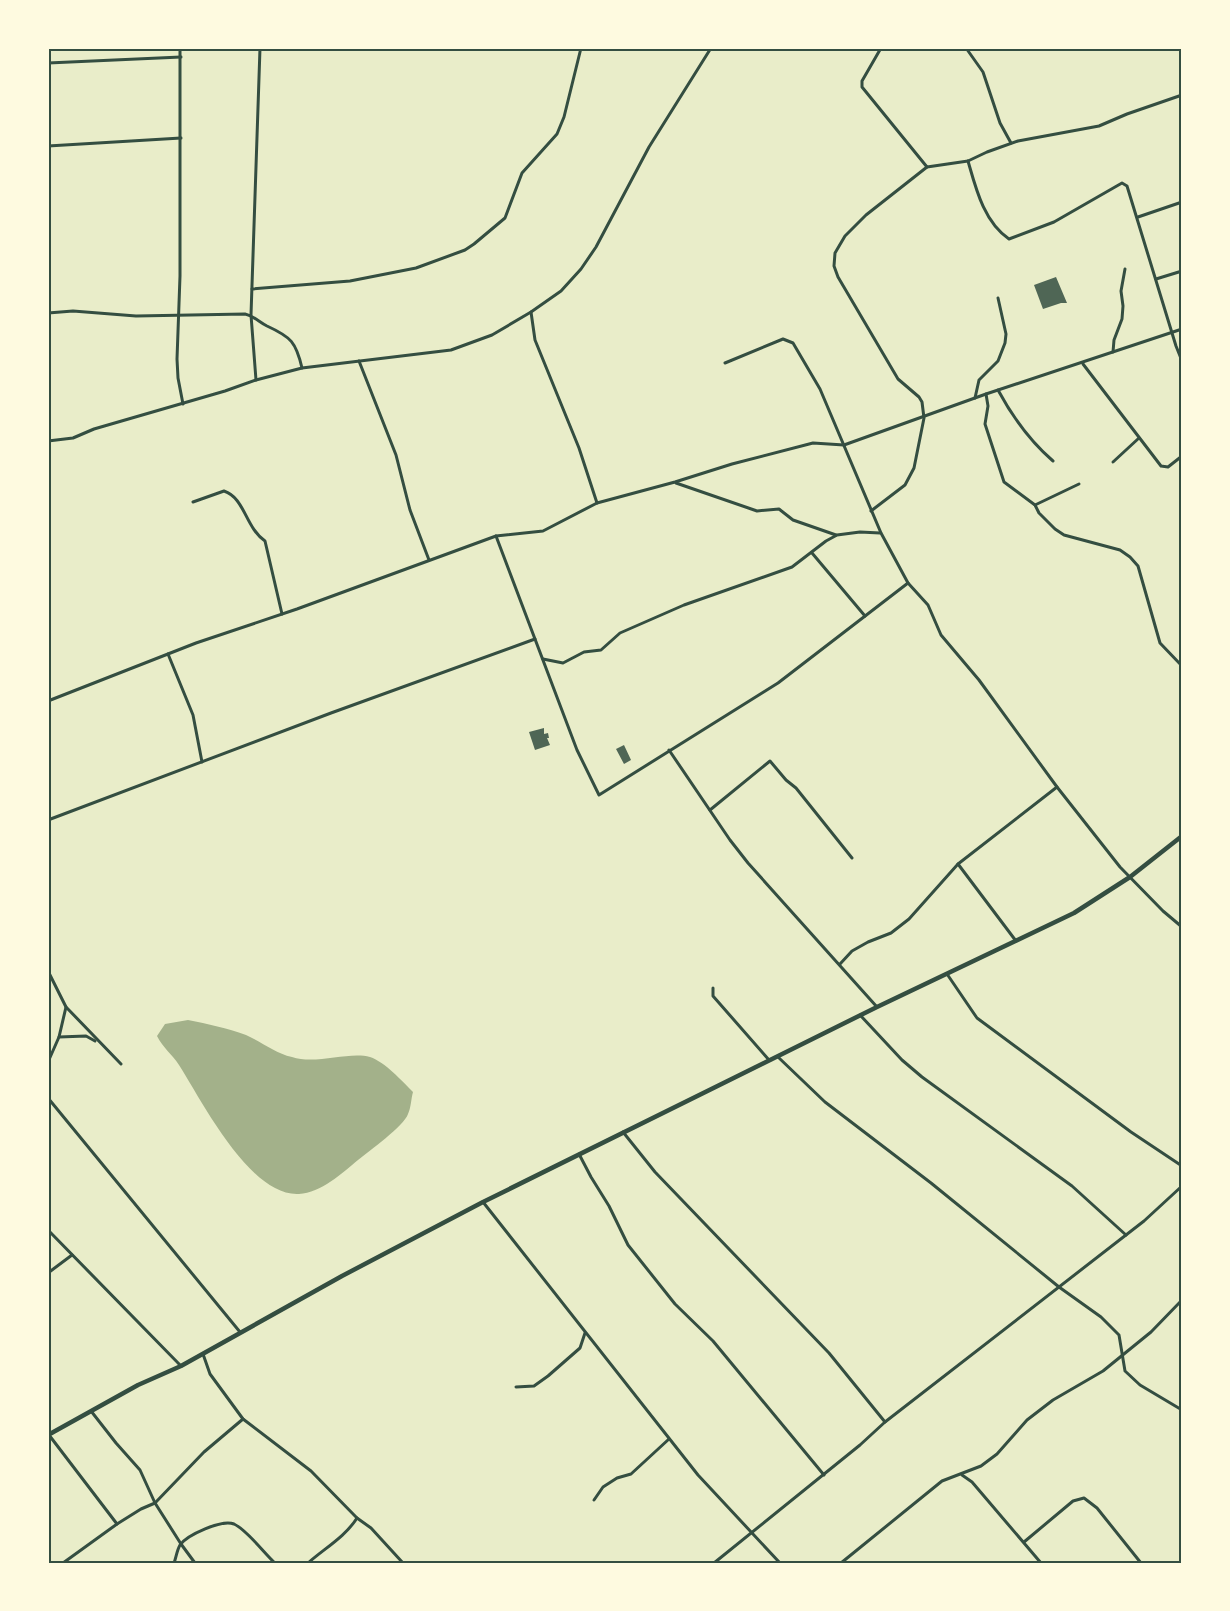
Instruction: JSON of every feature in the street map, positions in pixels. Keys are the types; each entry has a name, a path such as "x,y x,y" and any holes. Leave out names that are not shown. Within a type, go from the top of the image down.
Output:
{"street":[{"path":"180,48 178,378 183,404"},
{"path":"256,380 251,315 260,48"},
{"path":"252,289 350,281 416,268 465,250 474,244 505,218 522,173 557,134 564,117 581,48"},
{"path":"48,441 73,438 94,429 302,368 451,350 492,335 531,312 561,291 596,247 649,147 711,48"},
{"path":"881,48 862,81 863,89 927,167"},
{"path":"966,48 983,72 997,118 1011,143"},
{"path":"48,63 181,57"},
{"path":"871,512 908,482 915,468 924,418 919,397 898,379 838,277 834,266 835,253 845,236 866,214 927,167 968,161 1011,143 1099,126 1182,95"},
{"path":"48,146 181,138"},
{"path":"968,161 982,207 994,225 1009,239 1054,222 1122,183 1127,186 1182,361"},
{"path":"1138,217 1182,202"},
{"path":"1113,352 1114,340 1122,319 1121,291 1125,269"},
{"path":"1156,279 1182,271"},
{"path":"975,398 979,380 998,361 1005,343 1006,333 998,298"},
{"path":"48,313 65,311 136,316 239,312 251,315 265,325 277,329 297,347 302,368"},
{"path":"531,312 535,340 583,459 597,503"},
{"path":"48,701 168,654 496,536 543,531 597,503 732,464 813,443 843,445 986,394 1182,329"},
{"path":"724,363 783,339 790,340 820,388 881,533 908,583 928,605 941,635 979,680 1057,788 1130,878 1182,927"},
{"path":"359,361 396,455 410,510 429,560"},
{"path":"1082,363 1161,466 1168,467 1182,456"},
{"path":"998,390 1040,450 1053,461"},
{"path":"986,394 985,424 1004,482 1019,496 1035,505 1039,513 1055,530 1064,535 1120,550 1130,557 1138,566 1160,643 1182,666"},
{"path":"1113,462 1139,438"},
{"path":"675,482 757,511 779,509 793,520 837,535"},
{"path":"1035,505 1079,484"},
{"path":"192,502 224,491 236,499 256,535 265,541 282,614"},
{"path":"543,659 563,663 584,652 602,650 620,633 684,605 792,567 837,535 860,532 881,533"},
{"path":"496,536 577,750 599,795 778,683 908,583"},
{"path":"811,552 865,616"},
{"path":"48,820 535,639"},
{"path":"168,654 193,715 202,762"},
{"path":"669,750 748,863 877,1007"},
{"path":"710,810 770,761 796,788 852,858"},
{"path":"839,964 852,951 891,933 909,919 958,864 1057,788"},
{"path":"117,1524 49,1434 138,1385 181,1366 299,1299 483,1202 877,1007 1074,913 1130,878 1182,836"},
{"path":"958,864 1016,942"},
{"path":"48,971 66,1007 121,1064"},
{"path":"947,975 977,1018 1131,1132 1182,1166"},
{"path":"713,988 713,996 769,1060"},
{"path":"48,1062 59,1037 66,1007"},
{"path":"861,1015 922,1077 1072,1186 1126,1235"},
{"path":"59,1037 86,1036 100,1043"},
{"path":"777,1056 825,1102 931,1183 1114,1330 1120,1339 1125,1371 1140,1385 1182,1410"},
{"path":"48,1098 240,1332"},
{"path":"623,1132 655,1172 828,1353 885,1422"},
{"path":"579,1154 628,1245 675,1304 713,1341 824,1475"},
{"path":"714,1563 969,1355 1126,1235 1182,1186"},
{"path":"483,1202 669,1440 704,1482 780,1563"},
{"path":"48,1230 181,1366"},
{"path":"48,1273 72,1255"},
{"path":"841,1563 937,1485 981,1466 998,1454 1027,1420 1053,1400 1103,1371 1151,1332 1182,1300"},
{"path":"516,1386 525,1388 534,1386 548,1376 580,1348 585,1332"},
{"path":"203,1354 210,1374 243,1419 311,1471 357,1518 371,1528 403,1563"},
{"path":"91,1411 140,1470 155,1503 195,1563"},
{"path":"63,1563 117,1524 155,1503 204,1452 243,1419"},
{"path":"594,1500 603,1487 617,1478 631,1474 669,1440"},
{"path":"960,1475 972,1482 1041,1563"},
{"path":"1024,1542 1073,1501 1084,1498 1097,1508 1141,1563"},
{"path":"308,1563 348,1532 357,1518"},
{"path":"174,1563 181,1544 208,1528 225,1522 235,1525 244,1532 275,1563"}],"shaded area":[{"path":"188,1020 239,1033 280,1053 301,1059 362,1056 376,1059 399,1077 413,1092 408,1114 386,1138 323,1186 299,1194 281,1191 263,1180 229,1144 179,1065 157,1036 165,1024"}],"building":[{"path":"1056,277 1067,303 1043,309 1034,285"},
{"path":"544,728 544,734 548,733 549,738 547,738 550,745 535,750 529,732"},
{"path":"624,745 631,760 624,764 616,749"}]}
